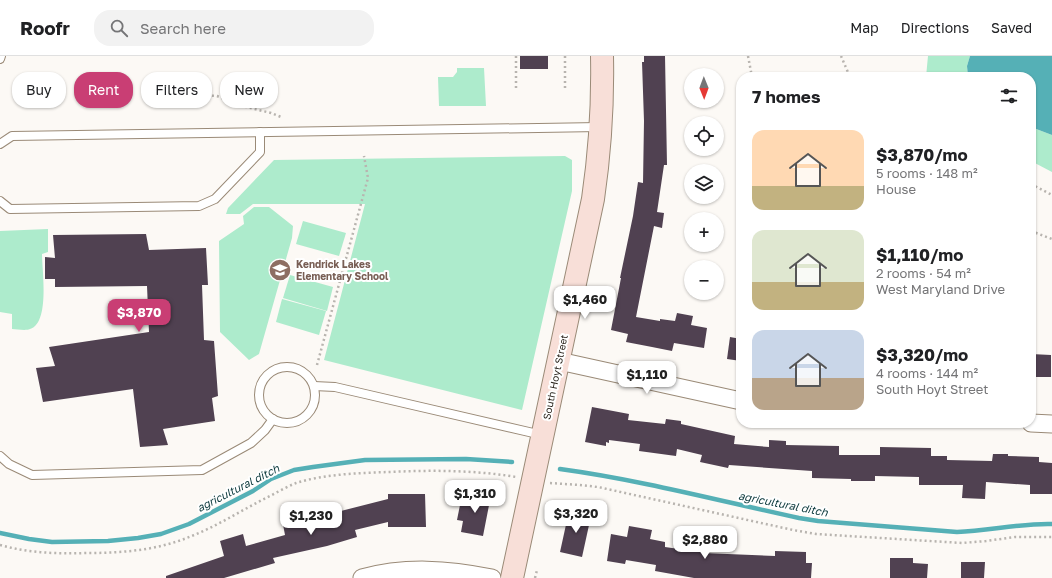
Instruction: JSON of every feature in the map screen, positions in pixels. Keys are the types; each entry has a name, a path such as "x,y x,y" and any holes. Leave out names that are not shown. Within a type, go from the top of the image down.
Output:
{"street":[{"name":"South Hoyt Street","path":"512,578 593,198 601,127 602,56"},
{"path":"559,361 736,400"},
{"path":"1036,423 1052,424"},
{"path":"362,578 383,573 413,570 455,572 492,578"}],"lane":[{"path":"0,144 12,136 601,127"},
{"path":"0,201 10,209 200,206 215,198 260,152 260,132"},
{"path":"285,367 295,368 303,372 310,378 316,395 310,412 303,419 294,422 285,423 273,419 268,416 262,408 259,399 259,390 263,381 276,369 285,367"},
{"path":"314,386 335,388 543,435"},
{"path":"0,456 9,464 32,475 202,470 251,443 265,430 273,419"}],"path":[{"path":"516,56 516,88"},
{"path":"565,56 565,88"},
{"path":"748,56 751,72"},
{"path":"841,56 848,72"},
{"path":"212,96 217,96 238,105 271,112 281,117"},
{"path":"317,365 368,178 364,156"},
{"path":"1036,187 1052,195"},
{"path":"1036,233 1052,239"},
{"path":"0,545 27,551 51,554 108,553 164,546 194,536 296,484 315,479 366,472 416,471 466,471 490,473 533,481 580,484 816,534 962,543 1015,538 1052,537"},
{"path":"535,578 537,570"}],"green space":[{"path":"928,56 970,56 967,66 968,72 926,72"},
{"path":"457,68 484,68 486,106 439,106 438,77 453,77 457,72"},
{"path":"1036,129 1052,135 1052,172 1036,164"},
{"path":"565,156 572,160 572,191 522,410 324,360 365,204 253,204 240,214 226,214 228,208 274,160"},
{"path":"254,207 269,207 293,226 292,238 259,354 249,360 220,332 219,241 244,224 243,216"},
{"path":"303,221 346,233 339,256 296,244"},
{"path":"48,229 48,252 42,254 44,295 40,317 36,325 28,330 12,329 12,314 0,312 0,231"},
{"path":"290,275 333,287 327,311 283,298"},
{"path":"282,299 326,311 319,335 276,322"}],"water":[{"path":"970,56 1052,56 1052,135 1036,129 1036,72 968,72 967,66"}],"building":[{"path":"520,56 548,56 548,69 520,69"},
{"path":"644,56 665,56 667,165 664,165 657,212 664,213 662,228 654,226 636,317 660,321 660,319 675,321 677,313 693,316 691,325 707,328 704,348 674,343 672,351 626,342 628,334 611,330 638,182 643,183 644,121 642,62 644,62"},
{"path":"146,234 149,250 206,248 208,285 202,285 204,340 214,341 218,396 212,398 215,421 163,429 168,445 140,447 133,389 43,402 36,368 55,366 49,347 149,332 147,286 55,287 55,279 45,279 45,257 55,258 53,235"},
{"path":"730,337 736,338 736,360 727,359"},
{"path":"1036,354 1051,355 1051,377 1036,377"},
{"path":"592,407 629,414 628,420 665,424 666,419 681,421 681,424 735,436 734,444 769,447 769,440 786,441 786,445 839,446 839,455 880,455 880,447 931,448 931,456 947,456 947,460 992,461 993,454 1039,457 1039,462 1052,463 1052,494 1030,494 1030,485 986,482 985,499 962,498 963,485 919,485 919,477 875,476 875,481 812,478 812,471 729,465 728,468 700,462 702,455 677,449 676,456 639,451 640,444 609,440 609,443 606,442 606,446 585,442"},
{"path":"470,491 491,495 483,536 461,532 463,521 457,520 460,505 467,506"},
{"path":"388,494 425,494 426,527 388,527 388,522 355,530 357,537 327,546 273,558 275,563 224,578 166,578 166,576 224,556 220,541 243,534 246,546 285,535 282,519 299,515 301,524 334,516 333,513 388,499"},
{"path":"569,511 591,516 582,557 560,552"},
{"path":"629,526 652,530 650,539 665,542 665,547 679,549 680,545 704,549 703,553 775,556 775,551 806,552 806,563 812,563 811,578 694,578 655,571 656,565 626,560 625,564 607,561 611,534 627,537"},
{"path":"890,558 913,558 913,563 928,564 927,578 890,578"},
{"path":"961,562 985,562 984,578 961,578"}],"waterway":[{"name":"agricultural ditch","path":"0,533 52,542 108,541 138,538 161,534 189,524 253,491 271,479 294,470 365,460 466,459 512,462"},
{"name":"agricultural ditch","path":"560,469 650,485 818,521 957,532 1052,524"}],"place":[{"name":"Kendrick Lakes Elementary School","path":"280,270"}]}
